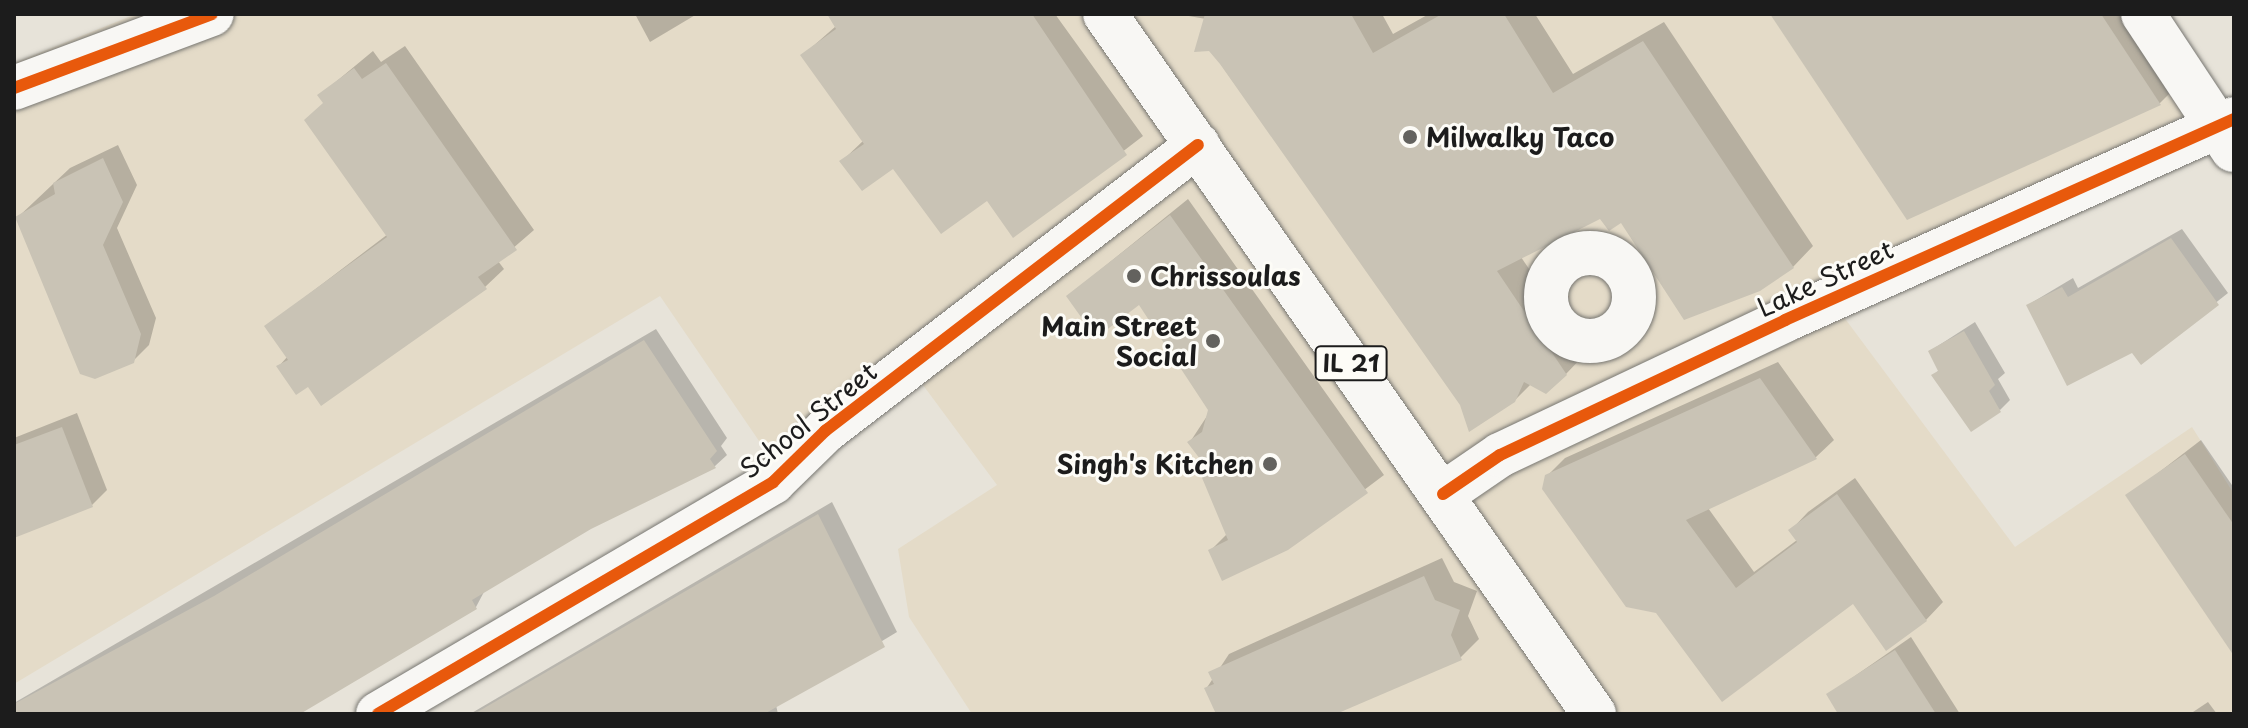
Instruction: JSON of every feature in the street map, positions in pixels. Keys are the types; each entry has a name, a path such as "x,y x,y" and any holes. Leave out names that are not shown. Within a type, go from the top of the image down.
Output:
{"street":[{"path":"14,88 212,14"},
{"name":"IL 21","path":"1105,14 1594,714"},
{"path":"2143,14 2228,133"},
{"name":"Lake Street","path":"1443,494 1500,455 1649,386 2228,133"},
{"name":"School Street","path":"378,714 773,482 825,431 1198,145"},
{"path":"1617,332 1649,386"}],"shaded area":[{"path":"136,14 2120,14 2186,115 1823,289 2015,547 2192,427 2234,494 2234,714 972,714 909,617 898,549 997,485 900,354 770,457 660,296 14,684 14,63"}],"building":[{"path":"827,14 1032,14 1127,155 1013,238 987,201 941,234 893,169 862,191 839,161 864,144 800,55 836,29"},
{"path":"1205,14 1351,14 1373,53 1442,14 1504,14 1553,93 1643,41 1794,268 1760,291 1684,320 1621,223 1609,231 1600,219 1497,271 1567,375 1546,394 1524,382 1515,402 1469,432 1460,405 1220,64 1209,51 1194,52"},
{"path":"1770,14 2101,14 2161,105 1907,220"},
{"path":"386,63 517,250 478,277 487,289 321,406 308,387 296,395 276,366 288,360 264,326 387,237 304,120 323,103 317,95 354,68 362,79"},
{"path":"103,158 123,202 103,245 141,334 134,363 95,379 80,374 15,217 55,194 53,183"},
{"path":"1170,215 1368,493 1288,550 1222,581 1208,550 1228,540 1200,473 1207,468 1187,442 1202,432 1208,410 1139,305 1096,338 1066,296"},
{"path":"2171,238 2219,305 2141,365 2132,353 2067,386 2026,305 2062,287 2068,297"},
{"path":"1964,331 1995,385 1989,391 2001,412 1971,432 1931,375 1938,371 1928,351"},
{"path":"644,340 717,451 710,459 716,468 591,529 472,600 477,609 300,714 14,714 14,704 214,596"},
{"path":"1760,378 1817,459 1686,520 1736,588 1797,542 1788,530 1837,494 1927,621 1886,651 1853,604 1722,702 1656,613 1626,607 1542,489 1545,475"},
{"path":"62,427 93,507 14,538 14,445"},
{"path":"2185,454 2234,525 2234,656 2125,495"},
{"path":"818,514 885,647 764,714 474,714"},
{"path":"1424,576 1435,600 1460,610 1451,635 1462,660 1336,714 1216,714 1204,688 1214,684 1208,672"},
{"path":"1895,650 1936,714 1838,714 1826,694"}],"cycle path":[{"path":"14,88 212,14"},
{"path":"1443,494 1500,455 1785,320 2234,119"},
{"path":"378,714 773,482 825,431 1198,145"}],"place":[{"name":"Milwalky Taco","path":"1410,137"},
{"name":"Chrissoulas","path":"1134,276"},
{"name":"Main Street Social","path":"1213,341"},
{"name":"Singh's Kitchen","path":"1270,464"}]}
